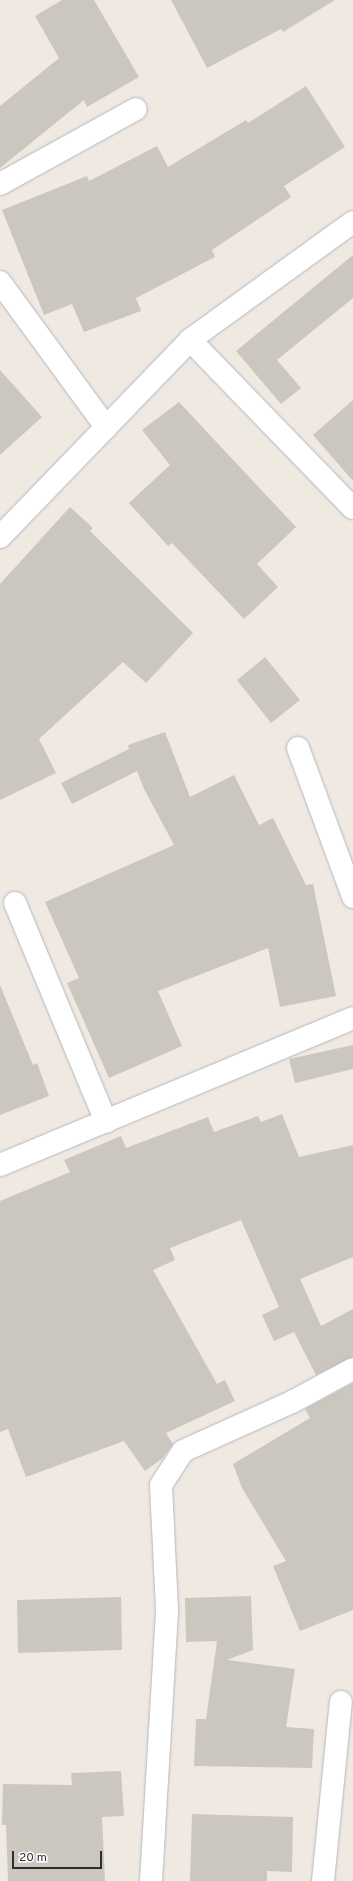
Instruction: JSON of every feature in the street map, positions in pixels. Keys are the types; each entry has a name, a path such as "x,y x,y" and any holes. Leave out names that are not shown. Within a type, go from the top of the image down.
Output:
{"street":[{"path":"0,184 136,109"},
{"path":"0,537 190,340 353,222"},
{"path":"0,282 106,427"},
{"path":"190,340 353,508"},
{"path":"298,748 353,897"},
{"path":"15,903 106,1122"},
{"path":"0,1165 353,1018"},
{"path":"151,1881 167,1609 161,1485 183,1451 292,1402 353,1369"},
{"path":"323,1881 342,1702"}],"building":[{"path":"62,0 94,0 139,77 87,107 84,100 0,168 0,106 59,58 35,16"},
{"path":"171,0 335,0 283,32 281,29 207,68"},
{"path":"306,86 345,147 284,186 291,197 212,250 215,257 136,298 141,311 84,332 72,304 44,315 2,210 87,176 89,181 157,146 168,167 246,120 248,123"},
{"path":"353,255 353,298 277,360 301,388 281,404 236,351"},
{"path":"0,370 42,417 0,455"},
{"path":"353,400 353,481 313,435"},
{"path":"179,402 296,527 257,564 278,587 244,619 172,543 168,546 129,503 170,465 142,430"},
{"path":"70,507 93,528 90,531 193,633 146,683 123,662 39,739 56,773 0,800 0,584"},
{"path":"265,657 300,700 271,723 237,680"},
{"path":"165,732 190,797 234,775 259,825 273,818 306,885 313,884 336,996 280,1007 268,948 158,991 182,1046 109,1078 67,983 79,978 45,902 174,845 144,789 137,771 72,804 61,783 129,749 128,745"},
{"path":"0,985 33,1065 37,1063 49,1096 0,1115"},
{"path":"353,1045 353,1069 295,1083 289,1059"},
{"path":"282,1114 299,1157 353,1145 353,1257 300,1279 321,1326 353,1309 353,1357 316,1375 294,1332 274,1341 262,1315 279,1307 241,1220 170,1248 175,1260 153,1270 217,1384 225,1380 235,1401 166,1433 173,1444 163,1458 145,1471 124,1441 26,1477 8,1429 0,1432 0,1201 70,1172 64,1160 121,1136 126,1148 208,1117 214,1132 258,1116 261,1122"},
{"path":"353,1383 353,1610 300,1631 273,1566 286,1561 242,1488 233,1464 310,1418 305,1409"},
{"path":"251,1596 253,1650 227,1660 295,1669 286,1727 314,1729 312,1768 194,1766 196,1719 206,1719 217,1641 186,1642 185,1598"},
{"path":"121,1597 122,1650 18,1653 17,1600"},
{"path":"121,1771 124,1816 102,1817 105,1881 8,1881 6,1825 2,1825 3,1784 72,1785 71,1773"},
{"path":"192,1814 293,1817 292,1872 267,1871 267,1881 190,1881"}]}
